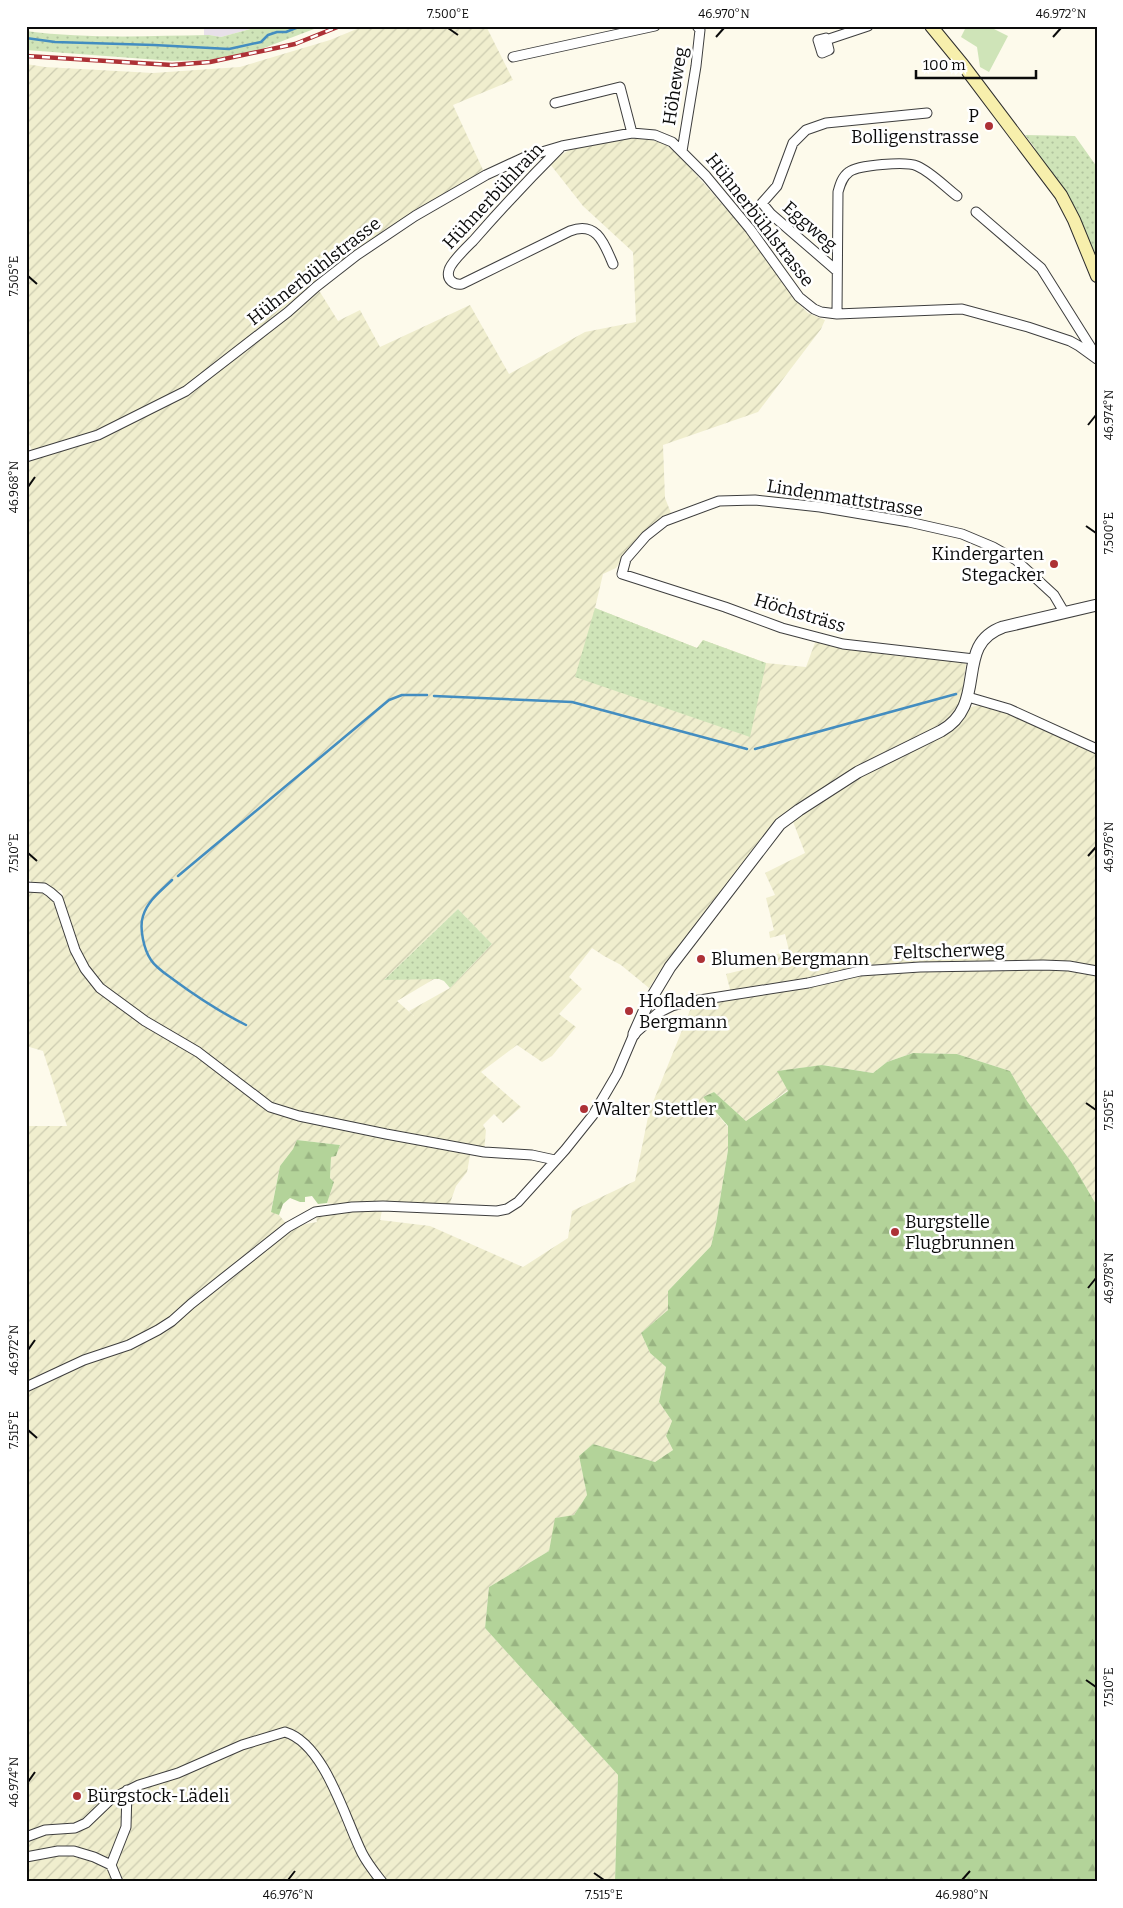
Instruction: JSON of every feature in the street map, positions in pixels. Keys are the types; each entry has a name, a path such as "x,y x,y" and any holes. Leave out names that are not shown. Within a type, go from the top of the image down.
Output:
{"main road":[{"path":"931,26 963,65 1061,195 1069,209 1097,276"}],"street":[{"name":"Höheweg","path":"513,57 655,26"},
{"name":"Höheweg","path":"682,151 696,66 700,30 697,26"},
{"path":"826,40 868,26"},
{"path":"555,103 620,87 632,133"},
{"name":"Eggweg","path":"837,270 771,214 762,203 777,186 793,143 806,130 826,124 927,113"},
{"name":"Hühnerbühlstrasse","path":"26,457 98,435 186,391 288,312 350,260 415,216 486,175 526,157 562,146 632,133 655,134 672,142 682,151 706,176 750,229 799,297 814,309 836,314 962,309 1070,341 1097,358"},
{"name":"Hühnerbühlrain","path":"562,146 450,266 449,278 452,282 465,283 570,230 584,227 589,228 602,239 614,264"},
{"name":"Eggweg","path":"836,314 838,192 844,176 851,170 908,163 923,169 957,196"},
{"path":"976,212 1041,268 1097,358"},
{"name":"Lindenmattstrasse","path":"622,574 626,559 646,536 664,521 719,501 754,500 820,507 909,522 962,534 993,547 1016,560 1054,595 1064,612"},
{"name":"Höchsträss","path":"622,574 725,607 782,628 842,644 974,659"},
{"path":"26,1387 84,1360 129,1344 158,1330 172,1321 288,1226 315,1212 352,1207 383,1206 502,1210 518,1202 593,1115 617,1074 646,1007 670,967 780,824 798,810 858,772 948,727 962,712 968,697 974,659 981,643 988,634 998,628 1097,605"},
{"path":"968,697 1009,709 1097,749"},
{"path":"27,887 44,888 58,899 76,950 86,969 100,988 145,1021 198,1052 270,1107 299,1116 386,1134 484,1152 532,1155 555,1160"},
{"name":"Feltscherweg","path":"634,1034 658,1013 679,1004 808,983 860,971 920,967 1043,965 1069,966 1097,971"},
{"path":"26,1837 45,1830 70,1830 81,1826 105,1803 127,1790 183,1771 242,1745 279,1733 291,1734 300,1739 312,1752 329,1778 362,1855 382,1882"},
{"path":"111,1865 126,1827 127,1790"},
{"path":"26,1857 58,1851 74,1851 111,1865 118,1882"}],"shaded area":[{"path":"204,26 262,26 221,37 209,35 204,39"},
{"path":"364,26 486,26 513,80 453,105 484,172 415,211 349,255 315,284 338,321 360,310 380,347 470,305 509,374 585,332 636,322 633,252 583,206 550,164 571,149 639,137 663,143 677,153 744,229 799,304 808,313 825,320 821,329 758,412 663,445 665,498 671,513 653,524 630,548 616,568 603,574 595,608 697,648 703,640 766,663 806,667 816,640 898,656 961,661 966,664 961,701 951,717 941,725 855,768 796,805 777,820 664,965 649,988 621,965 592,948 569,977 582,989 559,1014 576,1027 552,1056 542,1062 517,1045 481,1072 521,1107 503,1123 494,1114 483,1125 486,1130 484,1152 471,1150 467,1172 456,1186 448,1209 383,1206 380,1220 430,1226 523,1267 568,1238 572,1211 635,1181 649,1112 693,1003 852,977 850,969 795,983 731,993 726,974 763,965 762,958 789,951 785,934 770,938 769,932 774,930 766,898 775,895 765,873 805,853 792,819 880,764 946,732 958,723 971,707 981,705 1017,714 1097,752 1097,1206 1072,1163 1027,1101 1010,1071 957,1054 913,1053 887,1062 873,1073 823,1065 778,1071 788,1090 746,1121 714,1092 703,1097 728,1127 728,1150 711,1246 668,1291 668,1310 641,1333 650,1353 666,1367 659,1402 672,1421 666,1436 673,1450 655,1462 593,1444 579,1456 587,1495 574,1515 556,1518 549,1551 489,1587 485,1628 618,1775 615,1882 26,1882 26,1126 67,1126 43,1051 26,1046 26,889 46,892 54,899 58,905 73,951 83,971 99,990 144,1023 225,1071 209,1056 146,1019 101,986 87,968 78,950 62,903 63,894 61,890 57,891 33,884 26,875 26,459 35,455 26,439 26,64 45,67 153,73 240,67 330,40","holes":["458,909 492,944 450,988 409,1011 414,1016 397,1001 434,979 385,979","297,1140 340,1145 336,1156 331,1157 330,1178 334,1182 327,1203 350,1207 315,1212 317,1222 289,1227 279,1215 271,1211 280,1166 293,1149"]}],"green space":[{"path":"262,26 322,26 251,53 209,60 172,61 26,50 26,31 95,36 209,35 221,37"},
{"path":"960,26 988,26 1008,36 989,72 980,67 977,47 961,37 965,29"},
{"path":"1025,135 1075,136 1097,167 1097,263 1033,150 1035,148"},
{"path":"595,608 697,648 703,640 766,663 750,737 575,677"},
{"path":"458,909 492,944 450,988 444,981 439,979 384,980"},
{"path":"913,1053 957,1054 1010,1071 1027,1101 1072,1163 1097,1206 1097,1882 615,1882 618,1775 485,1628 489,1587 549,1551 555,1518 574,1515 587,1495 579,1456 593,1444 655,1462 673,1450 666,1436 672,1421 659,1402 666,1367 650,1353 641,1333 668,1310 668,1291 711,1246 728,1150 728,1126 703,1097 714,1092 746,1121 788,1091 777,1071 822,1065 873,1073 887,1062"},
{"path":"297,1140 340,1145 336,1156 331,1157 330,1178 334,1182 327,1203 318,1204 312,1196 305,1197 305,1202 290,1198 283,1204 279,1215 271,1212 280,1166 293,1149"}],"waterway":[{"path":"26,38 55,42 229,49 261,42 268,35 286,32 301,26"},
{"path":"755,749 956,694"},
{"path":"178,876 389,700 402,695 427,695"},
{"path":"434,696 572,702 747,749"},
{"path":"172,880 151,900 143,916 142,933 148,956 158,968 200,998 246,1025"}],"railway":[{"path":"26,56 172,65 210,62 295,44 340,26"}],"place":[{"name":"P Bolligenstrasse","path":"989,126"},
{"name":"Kindergarten Stegacker","path":"1054,564"},
{"name":"Blumen Bergmann","path":"701,959"},
{"name":"Hofladen Bergmann","path":"629,1011"},
{"name":"Walter Stettler","path":"584,1109"},
{"name":"Burgstelle Flugbrunnen","path":"895,1232"},
{"name":"Bürgstock-Lädeli","path":"77,1796"}]}
